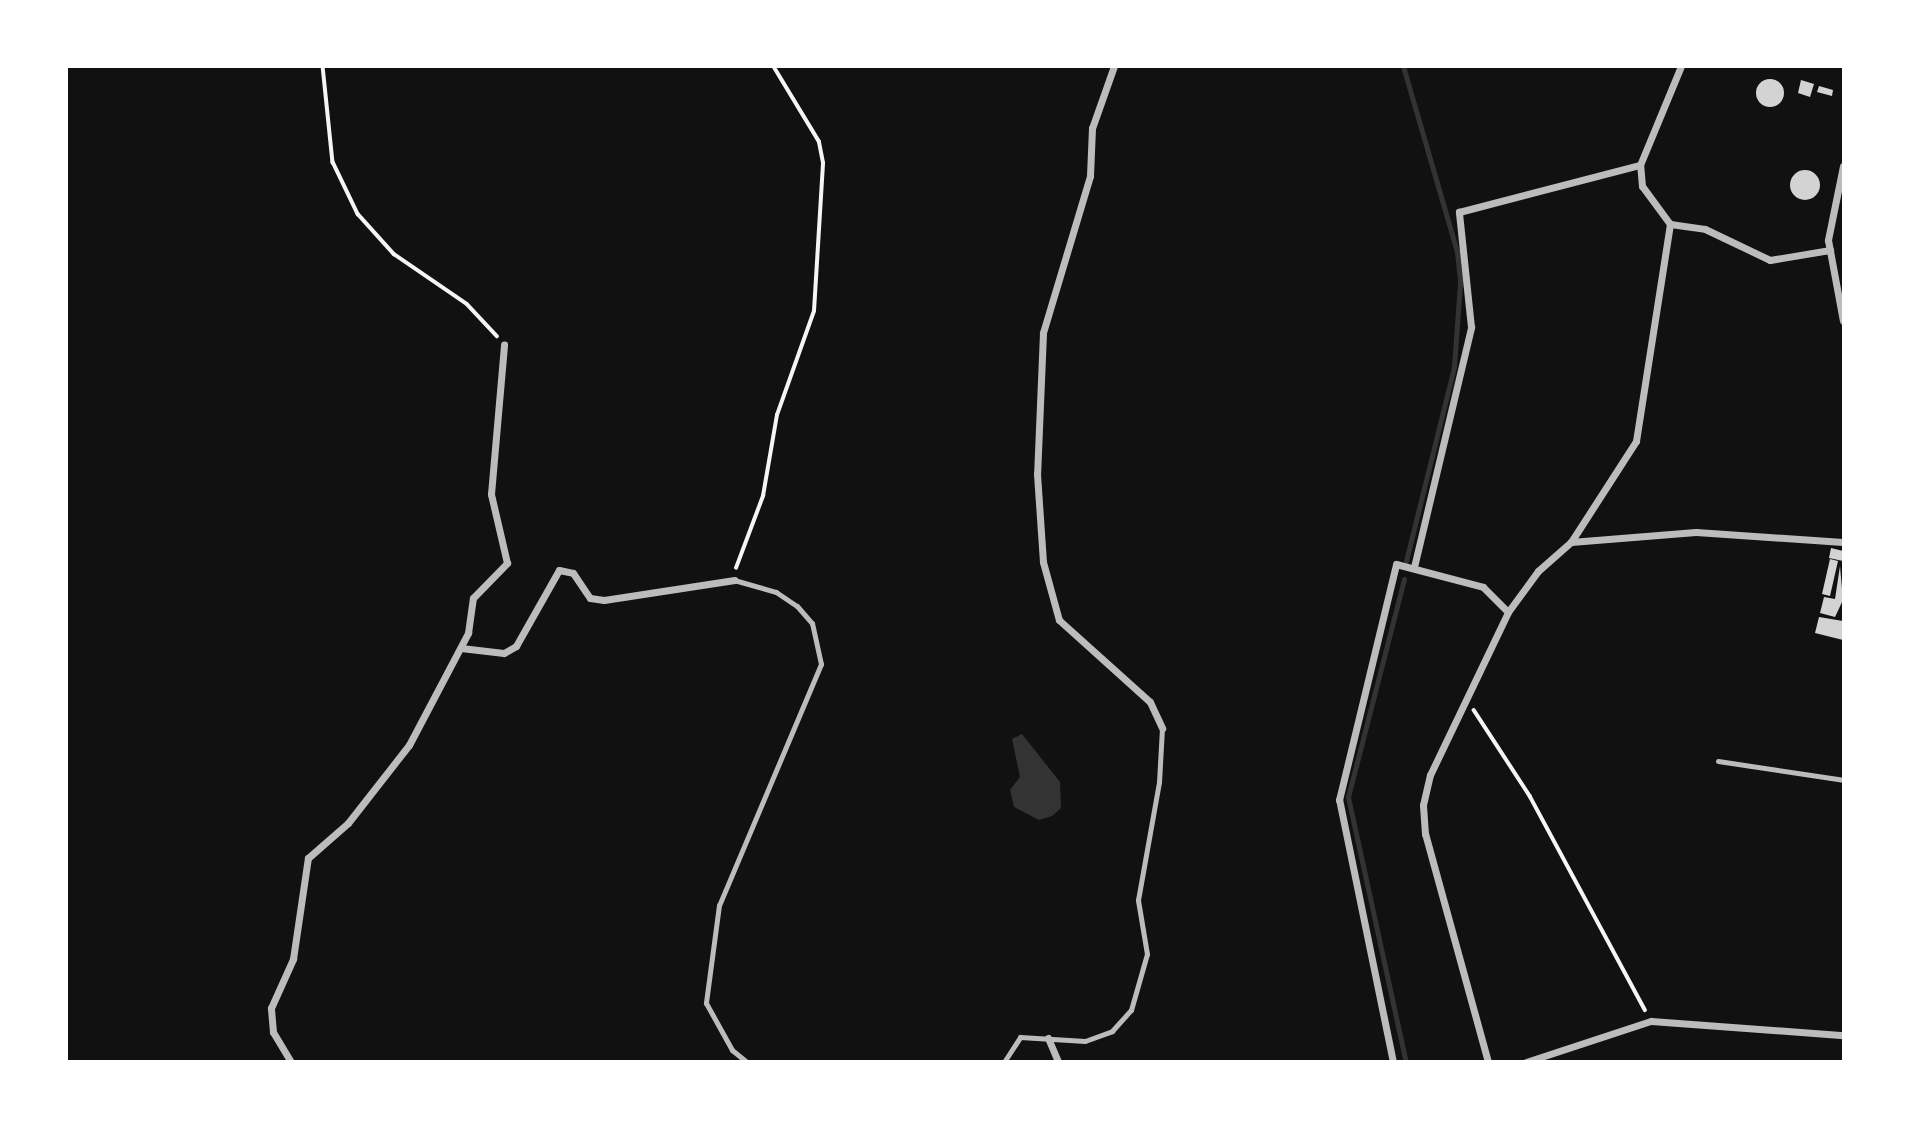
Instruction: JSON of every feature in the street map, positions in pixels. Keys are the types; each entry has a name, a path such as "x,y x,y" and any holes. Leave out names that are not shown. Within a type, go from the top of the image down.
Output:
{"street":[{"path":"1114,66 1092,128 1090,176 1043,333 1037,474 1043,562 1059,620 1150,702 1162,728"},
{"path":"1488,1062 1425,834 1430,775 1508,612 1538,571 1571,542 1636,441 1670,224 1642,186 1640,165 1681,66"},
{"path":"1414,567 1471,327 1459,212 1640,165"},
{"path":"1843,166 1830,213 1830,250 1843,321"},
{"path":"1670,224 1706,229 1770,260 1830,250"},
{"path":"291,1062 273,1032 271,1008 297,942 308,858 348,823 409,745 461,648 473,598 507,563 491,494 504,345"},
{"path":"1571,542 1696,532 1843,542"},
{"path":"1393,1062 1339,800 1396,564 1483,587 1508,612"},
{"path":"461,648 504,653 516,646 559,570 573,573 590,598 604,600 734,580"},
{"path":"1526,1062 1651,1021 1843,1035"},
{"path":"1048,1038 1058,1062"}],"lane":[{"path":"734,580 776,592 797,607 812,623 821,664 811,700 719,905 706,1003 732,1050 747,1062"},
{"path":"1004,1062 1020,1037 1084,1041 1112,1031 1131,1010 1147,954 1138,900 1159,782 1162,728"},
{"path":"1718,761 1843,780"}],"path":[{"path":"323,66 333,162 358,215 394,254 467,304 504,345"},
{"path":"734,580 763,496 777,415 814,311 824,163 819,142 773,66"},
{"path":"1467,699 1530,796 1651,1021"}],"shaded area":[{"path":"1022,734 1060,782 1061,808 1052,816 1039,820 1014,807 1010,790 1020,777 1012,739"}],"building":[{"path":"1770,79 1780,83 1784,93 1780,103 1770,107 1760,103 1756,93 1760,83"},
{"path":"1801,80 1814,84 1810,97 1798,93"},
{"path":"1819,86 1833,90 1832,96 1817,92"},
{"path":"1805,170 1816,174 1820,185 1816,196 1805,200 1794,196 1790,185 1794,174"},
{"path":"1831,548 1843,551 1843,561 1829,558"},
{"path":"1830,559 1838,561 1830,596 1822,594"},
{"path":"1840,566 1843,600 1835,617 1820,613 1824,597 1835,599"},
{"path":"1819,617 1843,621 1843,640 1815,633"}],"waterway":[{"path":"1403,66 1457,252 1460,283 1454,367 1406,561"},
{"path":"1404,579 1348,797 1406,1062"}]}
